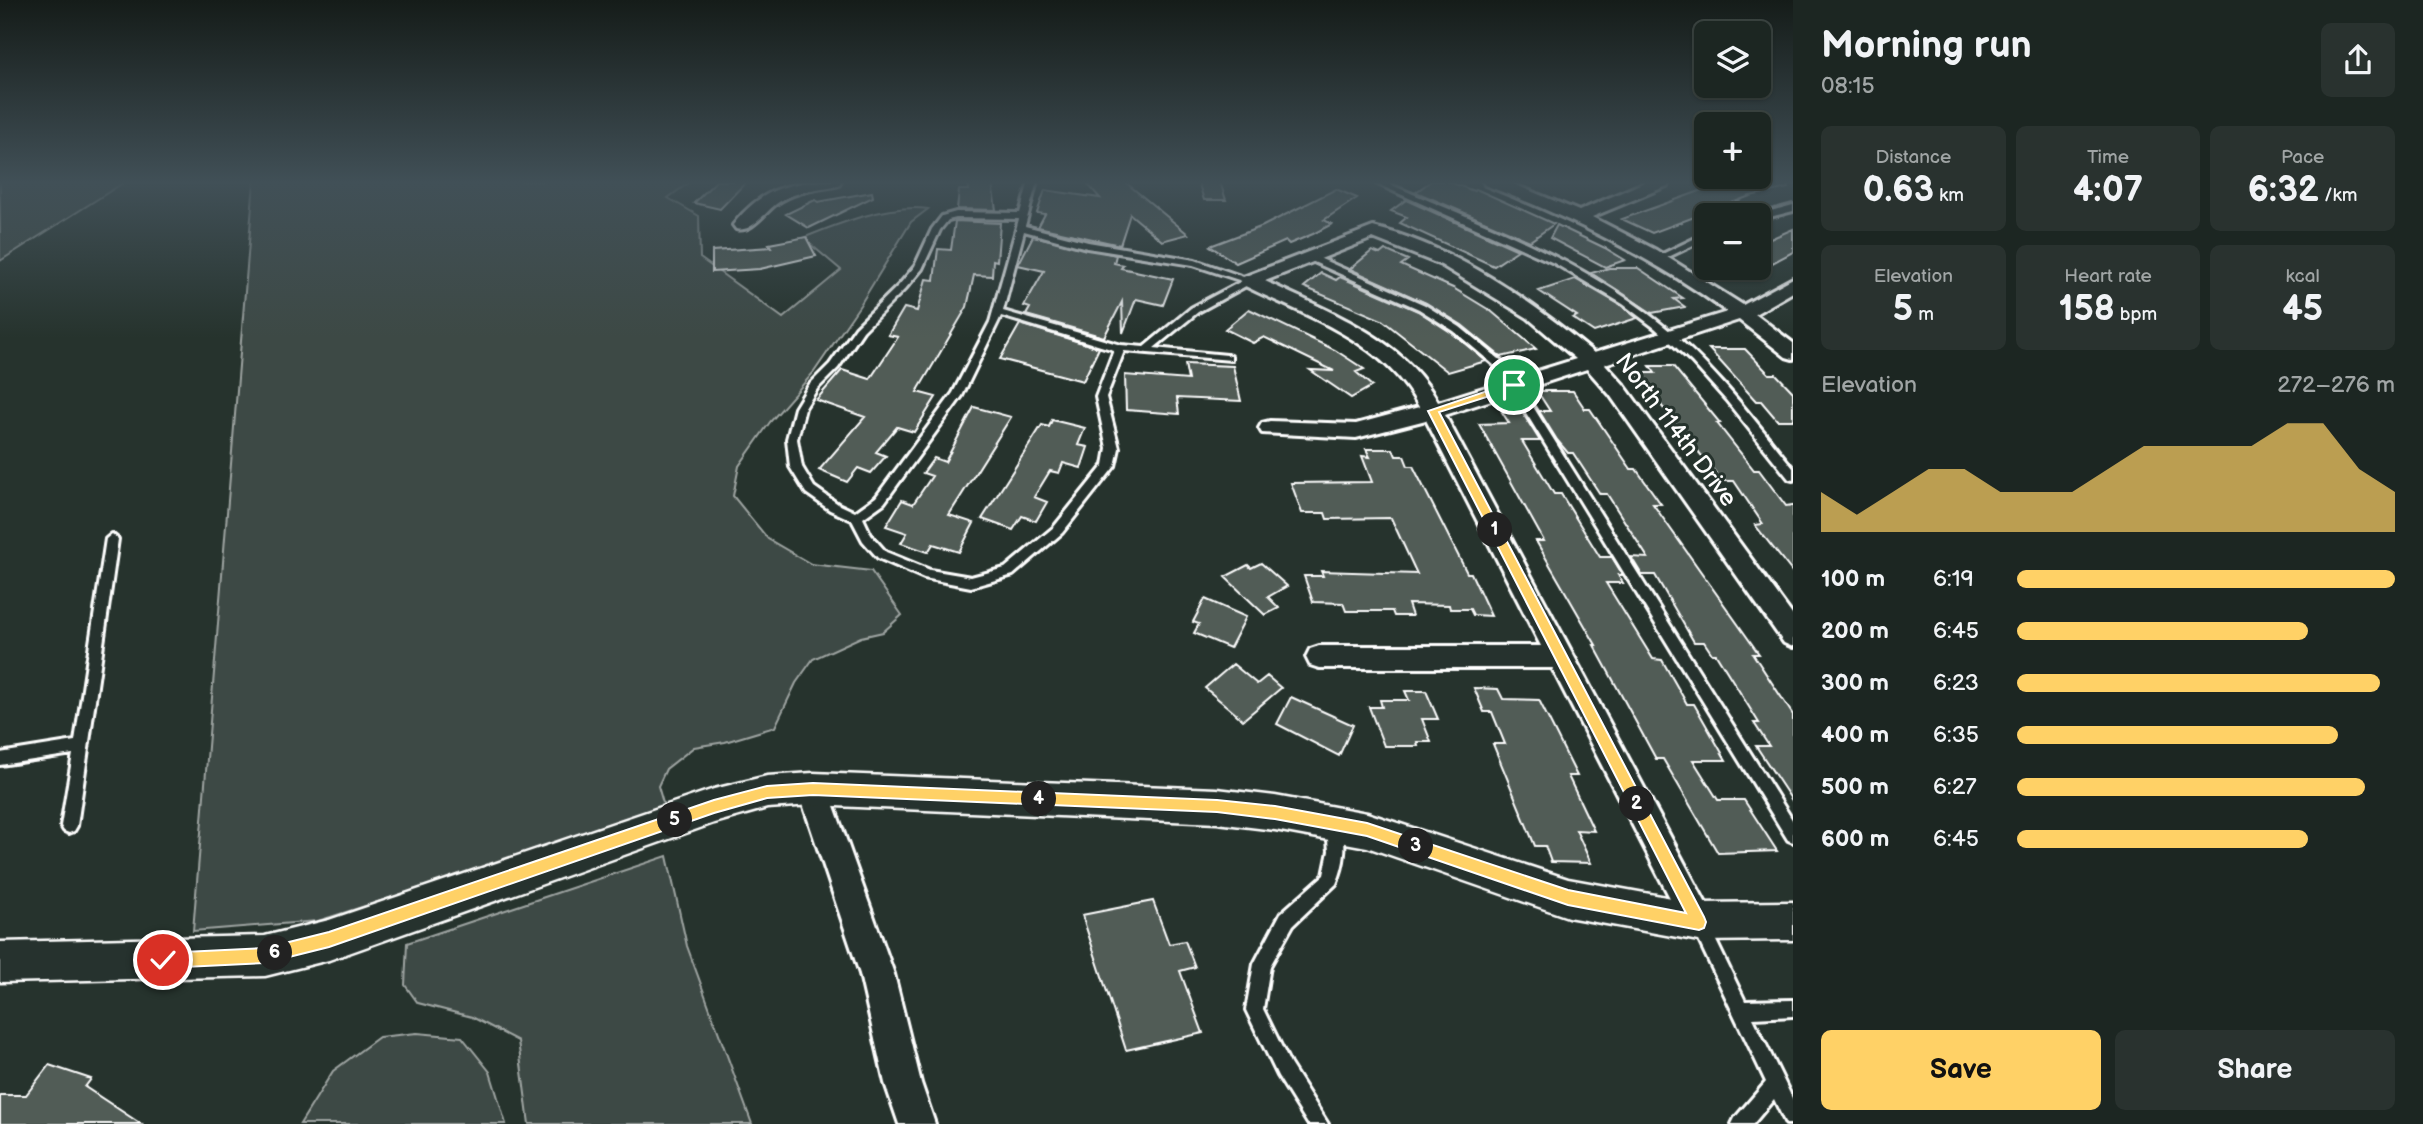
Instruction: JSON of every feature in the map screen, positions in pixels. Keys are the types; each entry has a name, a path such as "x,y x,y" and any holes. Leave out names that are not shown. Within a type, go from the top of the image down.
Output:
{"street":[{"name":"North 114th Drive","path":"1310,257 1369,233"},
{"name":"North 114th Drive","path":"1377,233 1447,261 1535,314 1591,361 1617,390 1793,636"},
{"path":"1613,233 1659,258 1743,313 1793,353"},
{"path":"1250,281 1310,257"},
{"path":"1250,281 1366,340 1401,365 1422,392 1699,922"},
{"path":"1270,428 1356,431 1433,411 1743,313 1793,284"},
{"path":"1319,657 1560,657"},
{"path":"0,962 265,956 329,940 714,806 767,792 813,789 1217,806 1275,813 1367,830 1568,898 1699,922 1793,921"},
{"path":"813,789 877,974 902,1083 917,1124"}],"lane":[{"path":"934,233 919,267 859,329 834,366 813,387 800,408 792,439 796,467 810,490 834,507 856,517 867,538 882,555 928,575 971,582 1009,572 1058,530 1109,466 1113,448 1101,397 1120,348"},
{"path":"856,517 880,500 958,394 997,312 1019,233"},
{"path":"1056,233 1087,244 1195,263 1250,281"},
{"path":"1497,233 1538,251 1611,293 1669,336 1733,401 1793,476"},
{"path":"1659,258 1694,242"},
{"path":"1310,257 1422,307 1457,330 1518,384 1793,835"},
{"path":"1146,350 1182,317 1219,294 1250,281"},
{"path":"997,312 1120,348 1227,358"},
{"path":"69,826 112,539"},
{"path":"0,759 81,746"},
{"path":"1319,1124 1284,1070 1254,1010 1262,964 1287,919 1331,879 1337,851 1334,824"},
{"path":"1699,922 1793,1119"},
{"path":"1740,1010 1793,1009"},
{"path":"1741,1124 1776,1084"}],"shaded area":[{"path":"0,233 43,233 0,261"},
{"path":"250,233 699,233 700,258 783,318 841,270 803,238 815,233 904,233 814,372 770,422 739,466 733,496 768,539 811,564 871,571 902,615 883,632 861,637 813,659 796,683 775,727 725,742 694,747 666,769 658,786 665,810 318,921 193,931"},
{"path":"667,856 687,946 752,1124 529,1124 518,1041 472,1017 418,1003 405,985 407,943"},
{"path":"417,1033 462,1037 490,1072 506,1124 300,1124 333,1071 379,1037"}],"building":[{"path":"953,233 999,233 997,261 993,260 992,276 974,275 967,307 917,392 936,397 914,432 897,427 876,452 886,456 871,473 858,468 847,482 819,470 865,417 816,400 842,370 870,379 898,337 888,335 904,308 917,311 926,279 934,280 938,249 951,250"},
{"path":"1067,233 1124,233 1120,245"},
{"path":"1153,233 1188,234 1162,241"},
{"path":"1243,233 1314,233 1289,244 1286,241 1236,263 1210,246"},
{"path":"1423,233 1481,233 1518,250 1494,266"},
{"path":"1512,233 1541,233 1530,241"},
{"path":"1552,233 1575,233 1625,260 1605,267 1550,238"},
{"path":"1783,233 1793,233 1793,252 1771,264 1771,239"},
{"path":"1033,236 1116,255 1114,263 1123,265 1121,268 1173,279 1163,305 1136,299 1123,333 1122,302 1104,337 1026,315 1030,308 1024,306 1044,271 1018,265"},
{"path":"806,237 816,256 760,269 712,272 712,251 771,247 769,244"},
{"path":"1385,250 1408,260 1401,265 1453,288 1491,311 1536,349 1501,357 1462,325 1426,303 1350,269 1372,251 1380,254"},
{"path":"1609,268 1638,268 1683,298 1674,299 1685,307 1652,313 1591,273"},
{"path":"1321,273 1336,280 1340,277 1418,311 1452,333 1486,361 1448,372 1382,320 1304,287"},
{"path":"1575,279 1622,306 1637,318 1594,332 1573,318 1577,316 1539,291"},
{"path":"1249,309 1335,350 1364,369 1356,372 1372,386 1351,398 1310,370 1334,371 1264,337 1253,343 1225,329"},
{"path":"1020,324 1099,348 1083,381 1000,359"},
{"path":"1709,349 1745,349 1769,374 1776,374 1793,392 1793,420 1777,420"},
{"path":"1185,364 1233,366 1241,401 1177,398 1179,414 1126,410 1125,375 1188,380"},
{"path":"1650,366 1673,366 1754,470 1759,470 1786,506 1793,505 1793,573 1755,525 1763,524 1734,481 1722,481 1635,373 1655,373"},
{"path":"1537,391 1573,391 1585,409 1590,409 1631,469 1636,469 1661,504 1653,504 1759,654 1753,654 1793,715 1793,802 1756,746 1769,746 1754,723 1759,723 1716,654 1712,654 1704,642 1694,642 1655,575 1642,575 1631,557 1648,558 1607,494 1600,494 1573,453 1568,453 1557,440 1539,411 1550,411"},
{"path":"974,407 1011,417 949,515 974,523 959,552 933,544 928,552 901,543 907,533 886,526 902,500 913,504 932,476 923,473 934,458 945,462"},
{"path":"1502,412 1522,412 1540,441 1522,441 1554,494 1561,494 1600,557 1612,557 1623,575 1618,575 1623,583 1606,583 1653,659 1662,660 1687,704 1694,704 1726,760 1693,760 1718,800 1744,800 1777,851 1718,853 1663,759 1656,759 1596,645 1536,541 1544,541 1479,424 1509,423"},
{"path":"1052,420 1085,428 1078,445 1088,447 1081,468 1063,463 1059,473 1050,471 1034,497 1047,502 1036,521 1022,516 1013,530 982,519 1042,425 1049,427"},
{"path":"1366,449 1393,449 1396,456 1404,456 1408,466 1413,466 1491,616 1473,615 1470,609 1450,609 1449,605 1408,604 1412,616 1394,616 1392,611 1346,611 1343,603 1313,602 1304,576 1323,576 1321,571 1417,574 1391,518 1327,519 1325,513 1302,513 1291,483 1372,482 1362,456 1370,457"},
{"path":"1261,563 1287,586 1268,597 1279,608 1265,615 1225,577 1248,565 1251,568"},
{"path":"1205,599 1246,617 1230,648 1194,633 1199,624 1193,622"},
{"path":"1233,664 1257,684 1267,676 1281,688 1243,720 1205,688"},
{"path":"1474,688 1498,689 1503,699 1539,700 1577,776 1568,776 1594,831 1576,830 1591,863 1551,862 1545,846 1535,846 1493,744 1505,744 1492,712 1484,712"},
{"path":"1405,691 1426,691 1438,719 1422,719 1431,742 1417,742 1418,746 1384,746 1369,707 1382,707 1380,700 1409,700"},
{"path":"1291,697 1353,725 1339,756 1277,724"},
{"path":"1153,901 1169,944 1185,941 1195,967 1180,971 1203,1033 1126,1050 1082,915"},
{"path":"49,1065 91,1079 85,1087 141,1124 0,1124 0,1095 26,1095"}],"route":[{"path":"163,960 265,956 329,940 714,806 767,792 813,789 1217,806 1275,813 1367,830 1568,898 1699,922 1433,411 1514,385"}]}
